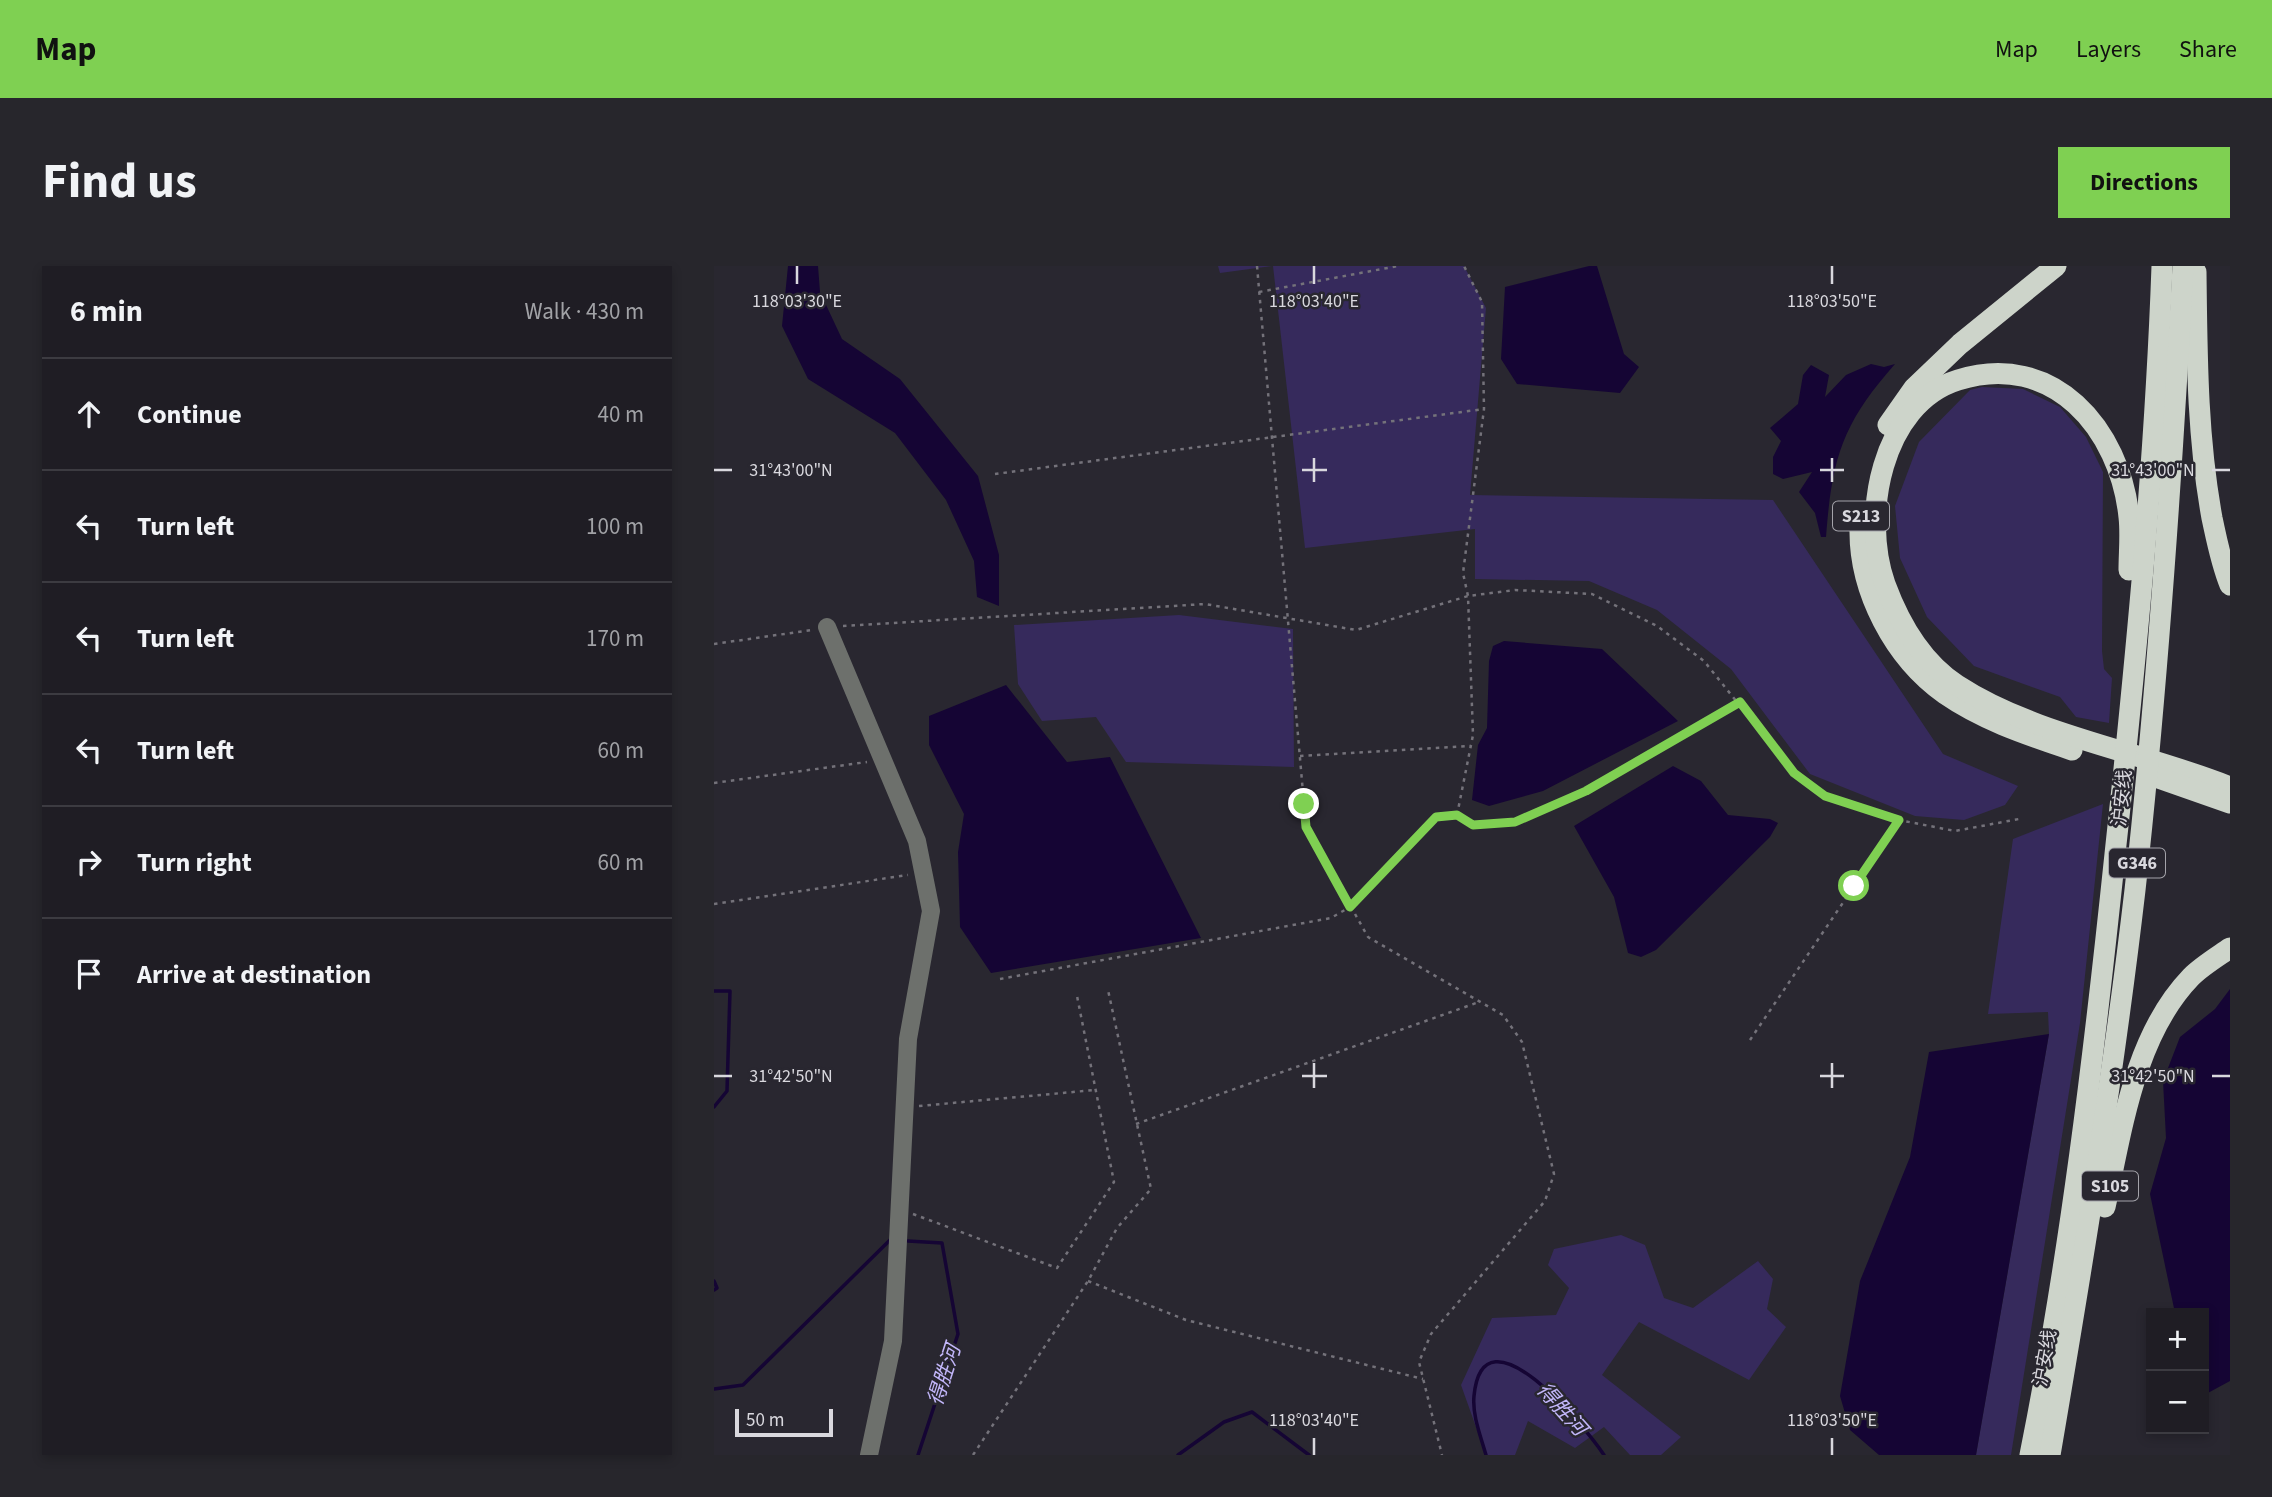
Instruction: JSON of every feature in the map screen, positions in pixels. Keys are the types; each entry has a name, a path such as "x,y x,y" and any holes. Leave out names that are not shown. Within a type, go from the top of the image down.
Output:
{"highway":[{"name":"S213","path":"2056,266 1960,344 1913,388 1891,420 1875,451 1863,491 1860,532 1865,577 1881,618 1907,657 1944,693 1990,720 2059,738"},
{"name":"沪安线","path":"2030,1455 2047,1374 2091,1079 2129,730 2159,348 2162,266"},
{"name":"沪安线","path":"2051,1455 2094,1197 2134,891 2159,640 2183,266"},
{"path":"2195,266 2197,383 2204,475 2222,566 2230,585"},
{"path":"2129,730 2129,517 2120,474 2102,434 2077,403 2047,383 2008,374 1956,380 1925,400 1904,424 1889,452 1875,491 1873,530 1880,570 1897,617 1923,652 1956,685 2059,738 2224,792"},
{"name":"S105","path":"2051,1455 2128,1106 2154,1027 2191,976 2230,948"}],"street":[{"path":"827,628 917,841 931,911 908,1039 894,1341 869,1455"}],"path":[{"path":"1257,266 1306,827 1368,937 1503,1016 1522,1042 1554,1174 1545,1201 1431,1334 1419,1362 1442,1455"},
{"path":"1259,292 1398,266"},
{"path":"1457,815 1473,735 1468,596 1463,573 1484,409 1482,302 1464,266"},
{"path":"995,474 1484,409"},
{"path":"714,645 827,628 1205,604 1356,630 1468,596 1515,590 1592,594 1657,626 1704,661 1740,702 1794,773 1825,796 1899,820 1955,831 2019,819"},
{"path":"1000,979 1331,918 1350,907 1436,817 1457,815 1473,825 1515,822 1586,791 1740,702"},
{"path":"1300,756 1471,747"},
{"path":"714,783 883,760"},
{"path":"1751,1040 1899,820"},
{"path":"714,904 924,873"},
{"path":"973,1455 1088,1281 1117,1228 1151,1189 1108,990"},
{"path":"900,1209 1057,1268 1114,1182 1077,996"},
{"path":"1136,1124 1479,1002"},
{"path":"905,1107 1096,1090"},
{"path":"1088,1281 1186,1320 1423,1379"}],"shaded area":[{"path":"788,266 818,266 820,292 842,339 900,379 978,476 999,555 999,606 977,597 974,561 946,500 895,433 808,379 782,326"},
{"path":"1218,266 1272,266 1220,273"},
{"path":"1273,266 1464,266 1486,308 1470,495 1773,500 1943,754 2018,786 2005,805 1964,820 1915,816 1810,774 1731,669 1657,610 1589,581 1475,579 1475,529 1305,548"},
{"path":"1597,266 1624,354 1639,367 1620,393 1517,384 1501,359 1505,287"},
{"path":"1871,364 1884,367 1895,364 1851,424 1836,463 1826,537 1821,537 1815,513 1799,492 1812,472 1783,479 1773,474 1773,457 1781,441 1770,428 1798,404 1803,375 1811,365 1829,375 1825,397 1846,375"},
{"path":"1982,387 2023,389 2060,407 2086,437 2103,472 2102,651 2104,669 2112,678 2109,723 2076,717 2060,697 1974,666 1927,617 1900,558 1895,506 1919,442 1970,390"},
{"path":"1179,615 1293,629 1294,767 1126,762 1096,717 1042,721 1018,684 1014,625"},
{"path":"1504,641 1602,649 1678,721 1543,791 1489,806 1472,800 1478,745 1487,728 1489,661 1493,646"},
{"path":"1006,685 1067,762 1110,757 1201,938 991,973 960,927 958,852 964,814 929,745 929,716"},
{"path":"1673,766 1701,781 1728,815 1770,819 1778,823 1770,837 1656,950 1641,957 1628,953 1614,897 1574,826"},
{"path":"2103,804 2080,1023 2011,1455 1976,1455 2049,1034 2048,1012 1988,1014 2013,839"},
{"path":"2230,989 2230,1381 2209,1392 2209,1308 2174,1308 2150,1194 2166,1138 2163,1081 2180,1037 2215,1009"},
{"path":"2049,1034 1976,1455 1879,1455 1850,1430 1840,1396 1860,1281 1910,1157 1929,1052"},
{"path":"1621,1235 1645,1245 1664,1298 1693,1308 1758,1261 1773,1279 1767,1309 1786,1327 1749,1380 1639,1322 1602,1375 1681,1437 1661,1455 1630,1455 1604,1427 1575,1448 1528,1421 1515,1455 1486,1455 1461,1385 1492,1318 1556,1315 1569,1288 1548,1265 1554,1249"}],"waterway":[{"name":"得胜河","path":"714,991 730,991 727,1091 714,1107"},
{"name":"得胜河","path":"714,1389 743,1385 890,1240"},
{"name":"得胜河","path":"908,1241 942,1243 958,1334 918,1455"},
{"name":"得胜河","path":"714,1281 717,1288 714,1290"},
{"name":"得胜河","path":"1486,1455 1476,1418 1474,1396 1481,1370 1496,1362 1514,1366 1536,1380 1577,1421 1604,1455"},
{"name":"得胜河","path":"1178,1455 1224,1422 1252,1412 1309,1455"}],"route":[{"path":"1304,804 1306,827 1350,907 1436,817 1457,815 1473,825 1515,822 1586,791 1740,702 1794,773 1825,796 1899,820 1854,886"}]}
